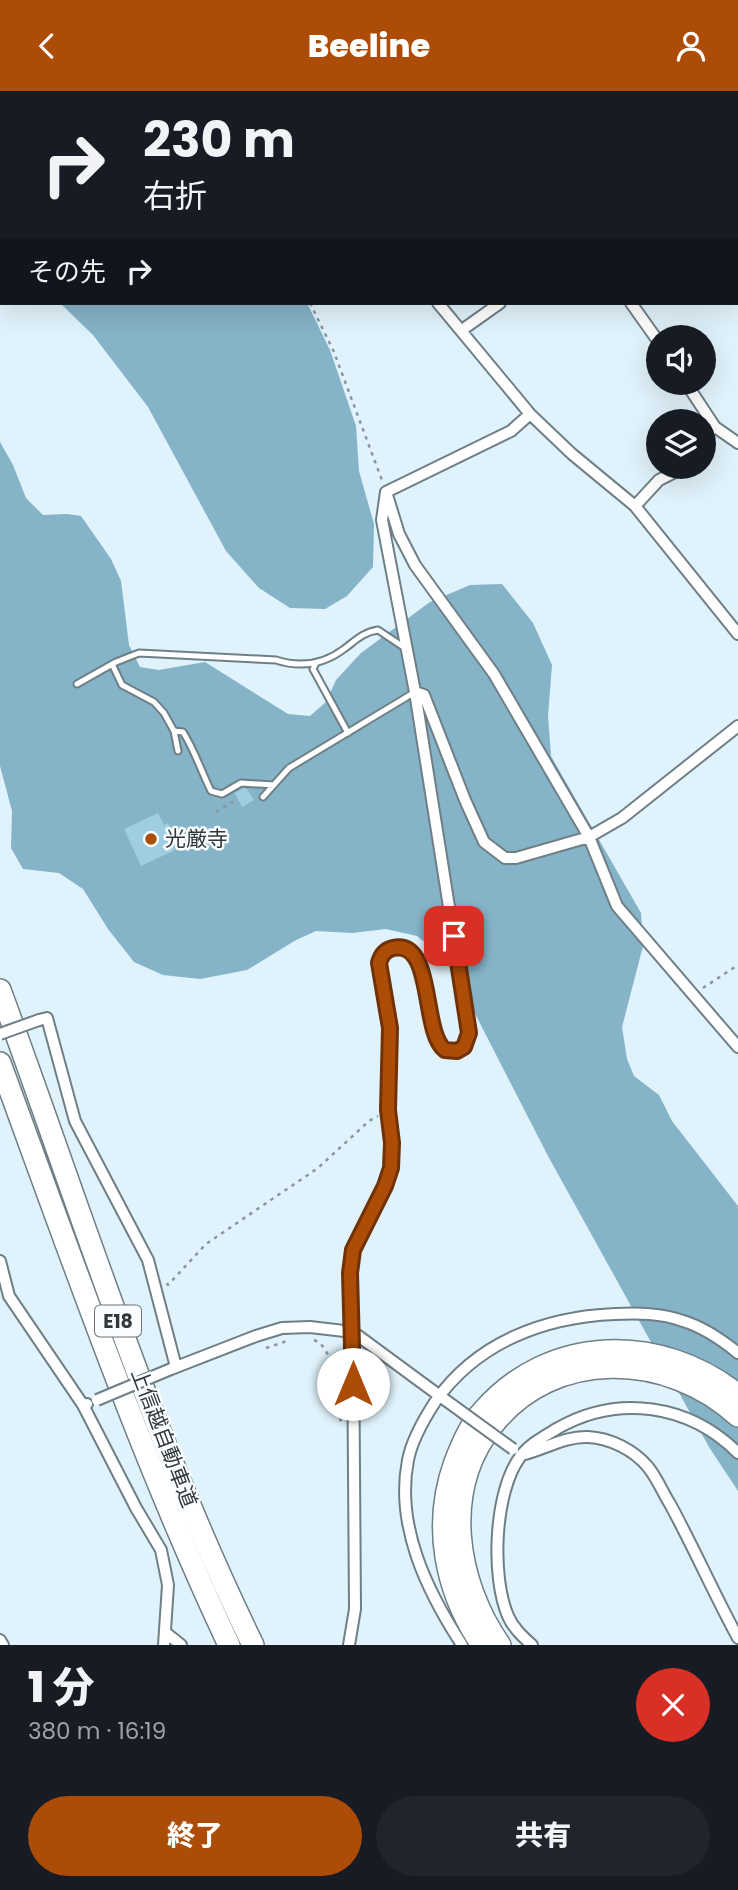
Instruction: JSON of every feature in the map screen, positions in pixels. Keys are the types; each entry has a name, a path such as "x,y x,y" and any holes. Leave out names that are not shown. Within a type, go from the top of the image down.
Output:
{"highway":[{"name":"上信越自動車道","path":"0,991 153,1413 212,1558 253,1645"},
{"name":"上信越自動車道","path":"0,1063 122,1395 227,1645"},
{"path":"482,1645 463,1614 454,1592 447,1568 443,1521 446,1496 459,1451 481,1412 495,1398 511,1385 572,1355 618,1349 652,1353 685,1363 706,1373 738,1395"},
{"path":"500,1645 486,1623 469,1585 460,1544 460,1524 466,1481 472,1462 481,1442 504,1412 555,1379 584,1370 614,1367 653,1370 693,1384 738,1416"}],"street":[{"path":"440,305 530,414 572,454 635,506 738,634"},
{"path":"462,330 497,305"},
{"path":"632,305 647,325"},
{"path":"386,492 468,454 510,431 530,414"},
{"path":"716,428 738,443"},
{"path":"635,506 661,479"},
{"path":"349,1645 355,1609 353,1332 350,1273 353,1250 385,1186 391,1168 392,1143 388,1110 390,1028 379,963 383,954 398,947 413,953 422,971 432,1027 441,1048 450,1052 464,1047 469,1033 408,650 382,520 386,492"},
{"path":"386,492 399,534 415,565 494,674 589,837 617,906 738,1047"},
{"path":"415,692 424,695 484,842 505,859 589,837 622,818 738,726"},
{"path":"0,1034 47,1017 75,1121 148,1260 173,1369"},
{"path":"0,1261 9,1296 83,1405 136,1508 161,1550 168,1584 164,1645"},
{"path":"462,1645 428,1588 411,1535 407,1508 408,1460 425,1418 460,1372 502,1342 534,1328 572,1318 604,1314 658,1314 684,1321 707,1331 738,1353"},
{"path":"83,1405 282,1328 310,1327 353,1332 517,1452 540,1451 562,1440 588,1437 615,1443 633,1453 649,1468 690,1540 738,1638"},
{"path":"532,1645 509,1617 500,1589 498,1571 499,1527 506,1486 517,1452 584,1415 624,1407 647,1408 688,1419 711,1432 738,1453"},
{"path":"166,1633 181,1645"},
{"path":"0,1640 4,1645"}],"lane":[{"path":"77,684 112,664 139,653 276,660 290,665 316,663 333,656 359,637 377,630 408,650"},
{"path":"316,663 313,669 348,733"},
{"path":"112,664 122,685 154,702 164,713 174,731 178,751"},
{"path":"263,797 289,768 415,692"},
{"path":"174,731 183,732 197,755 199,767 211,791 222,794 241,783 274,785"}],"path":[{"path":"311,305 334,352 386,492"},
{"path":"216,812 236,800"},
{"path":"692,995 738,965"},
{"path":"163,1275 168,1285 206,1244 318,1167 369,1121 388,1110"},
{"path":"266,1347 290,1340"},
{"path":"306,1340 322,1343 327,1348 341,1425 344,1433 353,1436"}],"shaded area":[{"path":"62,305 308,305 330,350 356,426 359,471 374,524 373,567 347,596 325,609 290,608 259,588 226,551 148,407 93,335"},
{"path":"0,442 13,465 26,498 43,515 81,516 111,559 121,581 129,645 140,667 159,670 205,662 288,714 310,716 326,702 336,680 361,653 430,602 470,585 502,584 533,623 552,665 548,716 551,756 641,913 643,946 622,1027 627,1059 634,1076 659,1095 672,1121 738,1206 738,1491 709,1447 548,1156 448,961 417,936 386,929 352,933 316,931 247,970 200,979 163,975 134,962 108,929 83,889 59,873 23,869 11,848 12,811 0,766"}],"building":[{"path":"243,788 247,789 254,800 242,807 235,793"},
{"name":"光厳寺","path":"158,813 164,825 168,823 175,838 170,840 175,850 141,866 124,829"}],"place":[{"name":"光厳寺","path":"151,839"}],"route":[{"path":"353,1384 350,1273 353,1250 385,1186 391,1168 392,1143 388,1110 390,1028 380,958 387,950 398,947 413,953 422,971 432,1027 439,1044 450,1052 457,1051 464,1047 469,1033 454,936"}]}
